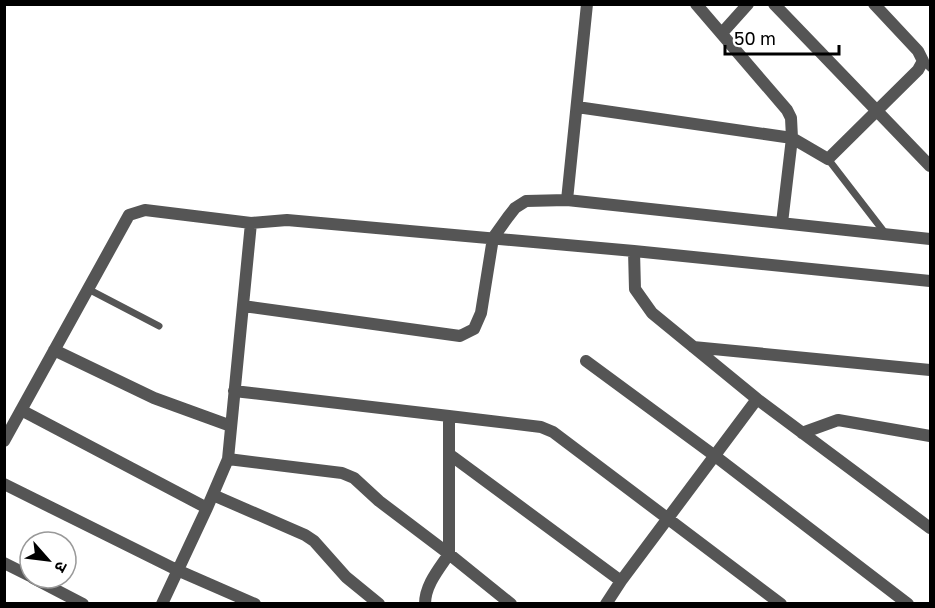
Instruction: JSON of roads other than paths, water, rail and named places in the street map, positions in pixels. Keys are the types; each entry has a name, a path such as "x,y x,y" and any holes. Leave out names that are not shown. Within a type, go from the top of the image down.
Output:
{"street":[{"path":"567,200 587,4"},
{"path":"696,4 791,118 792,138 782,223"},
{"path":"722,33 747,4"},
{"path":"774,4 930,166"},
{"path":"577,107 792,138 828,159 918,70 927,64 918,51 874,4"},
{"path":"243,306 460,336 474,329 481,314 493,238 515,208 526,201 567,200 930,239"},
{"path":"4,441 129,215 145,210 251,223 287,220 493,238 930,281"},
{"path":"162,603 228,459 251,223"},
{"path":"634,251 635,289 652,313 757,399 930,528"},
{"path":"693,347 930,370"},
{"path":"54,350 154,398 231,426"},
{"path":"586,361 908,603"},
{"path":"234,391 547,429 781,603"},
{"path":"606,603 757,399"},
{"path":"21,410 207,508"},
{"path":"425,603 425,596 431,581 449,554 449,417"},
{"path":"802,433 838,420 930,436"},
{"path":"449,454 621,581"},
{"path":"228,459 342,472 354,478 379,501 511,603"},
{"path":"4,484 177,570 255,603"},
{"path":"213,495 305,535 314,541 346,577 378,603"},
{"path":"4,563 18,570"},
{"path":"57,590 82,603"}],"lane":[{"path":"828,159 886,234"},
{"path":"88,289 159,326"}]}
